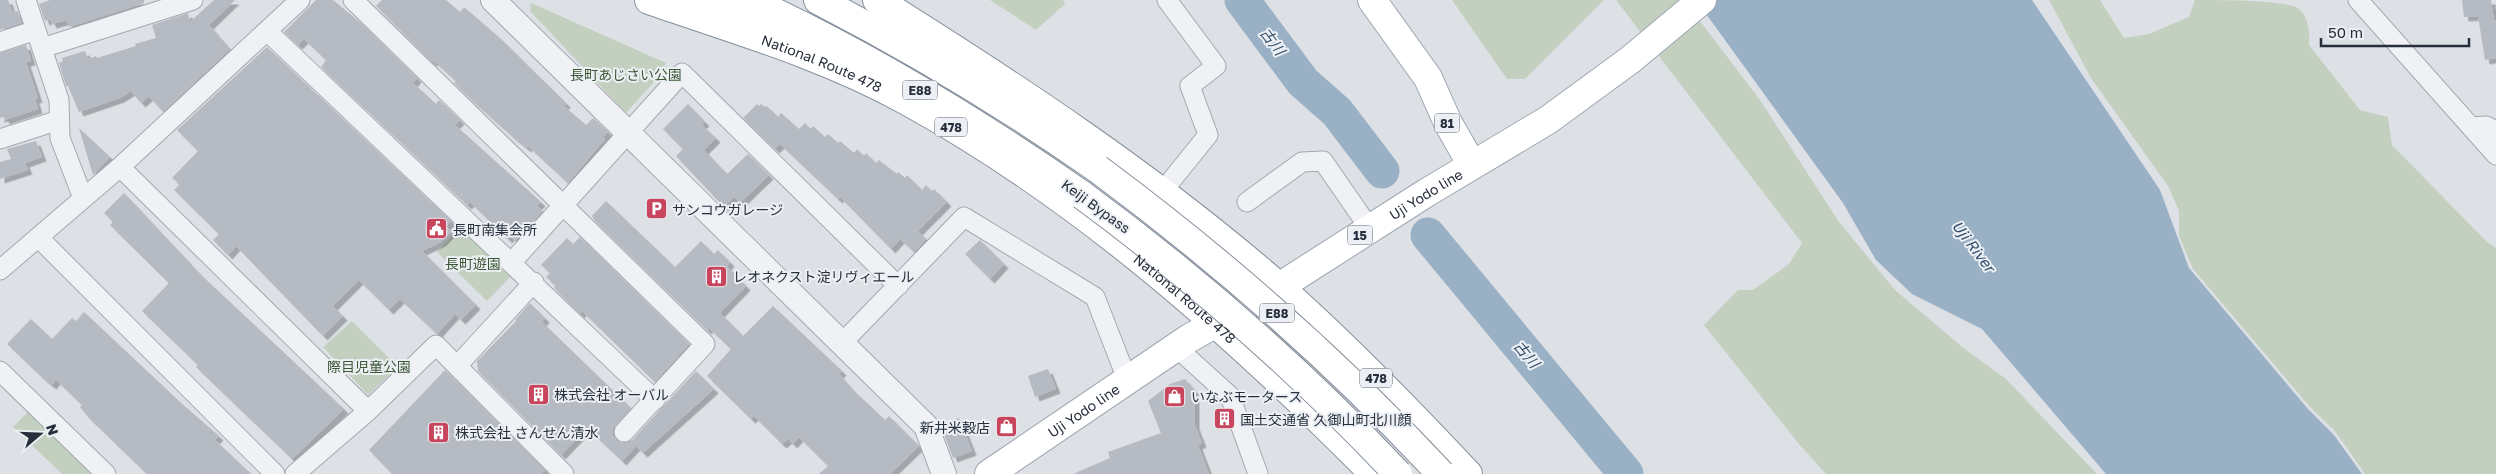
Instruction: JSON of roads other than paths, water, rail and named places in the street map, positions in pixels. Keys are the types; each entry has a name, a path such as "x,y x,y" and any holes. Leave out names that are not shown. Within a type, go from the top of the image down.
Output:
{"main road":[{"name":"National Route 478","path":"648,0 773,42 836,68 906,100 981,145 1067,202 1216,323 1309,409 1374,474"},
{"name":"Keiji Bypass","path":"748,0 852,52 937,100 1011,145 1082,195 1150,245 1226,307 1296,371 1398,474"},
{"name":"E88","path":"818,0 950,72 1026,119 1165,219 1247,286 1318,349 1387,416 1441,474"},
{"path":"860,0 991,73"},
{"name":"478","path":"877,0 991,73 1162,192 1279,287 1414,417 1468,474"},
{"name":"81","path":"1372,0 1428,78 1448,123 1472,165"},
{"name":"Uji Yodo line","path":"988,474 1176,347 1279,287 1472,165 1505,148 1587,93 1702,0"},
{"path":"708,2 779,32 840,62 906,100"}],"street":[{"path":"26,0 59,100 58,120 60,138 84,198"},
{"path":"0,42 39,39 194,0"},
{"path":"0,270 120,167 268,32 300,0"},
{"path":"353,0 705,344 656,400 624,432"},
{"path":"493,0 926,426 944,474"},
{"path":"1162,192 1208,135 1190,86 1216,66 1167,0"},
{"path":"2358,0 2496,155"},
{"path":"268,32 534,282 656,400"},
{"path":"512,262 682,73 898,286"},
{"path":"0,139 58,120"},
{"path":"2471,127 2486,126 2496,131"},
{"path":"1248,202 1302,162 1323,161 1370,229"},
{"path":"120,167 368,411"},
{"path":"842,343 964,217 1095,298 1127,379"},
{"path":"38,237 275,474"},
{"path":"457,366 534,282"},
{"path":"295,474 368,411 436,346 564,474"},
{"path":"1176,347 1230,396 1258,474"},
{"path":"1,373 106,474"}],"water":[{"name":"Uji River","path":"1696,0 2032,0 2160,190 2189,268 2308,409 2334,435 2362,474 2106,474 1982,329 1912,294 1876,260 1843,203"}],"waterway":[{"name":"古川","path":"1242,0 1303,82 1337,112 1382,171"},
{"name":"古川","path":"1428,235 1626,474"}],"place":[{"name":"サンコウガレージ","path":"656,209"},
{"name":"長町南集会所","path":"437,229"},
{"name":"レオネクスト淀リヴィエール","path":"717,276"},
{"name":"株式会社 オーバル","path":"538,394"},
{"name":"いなぶモータース","path":"1175,396"},
{"name":"国土交通省 久御山町北川顔","path":"1224,419"},
{"name":"新井米穀店","path":"1006,427"},
{"name":"株式会社 さんせん清水","path":"439,432"}],"park label":[{"name":"長町あじさい公園","path":"626,74"},
{"name":"長町遊園","path":"473,263"},
{"name":"際目児童公園","path":"369,366"}]}
